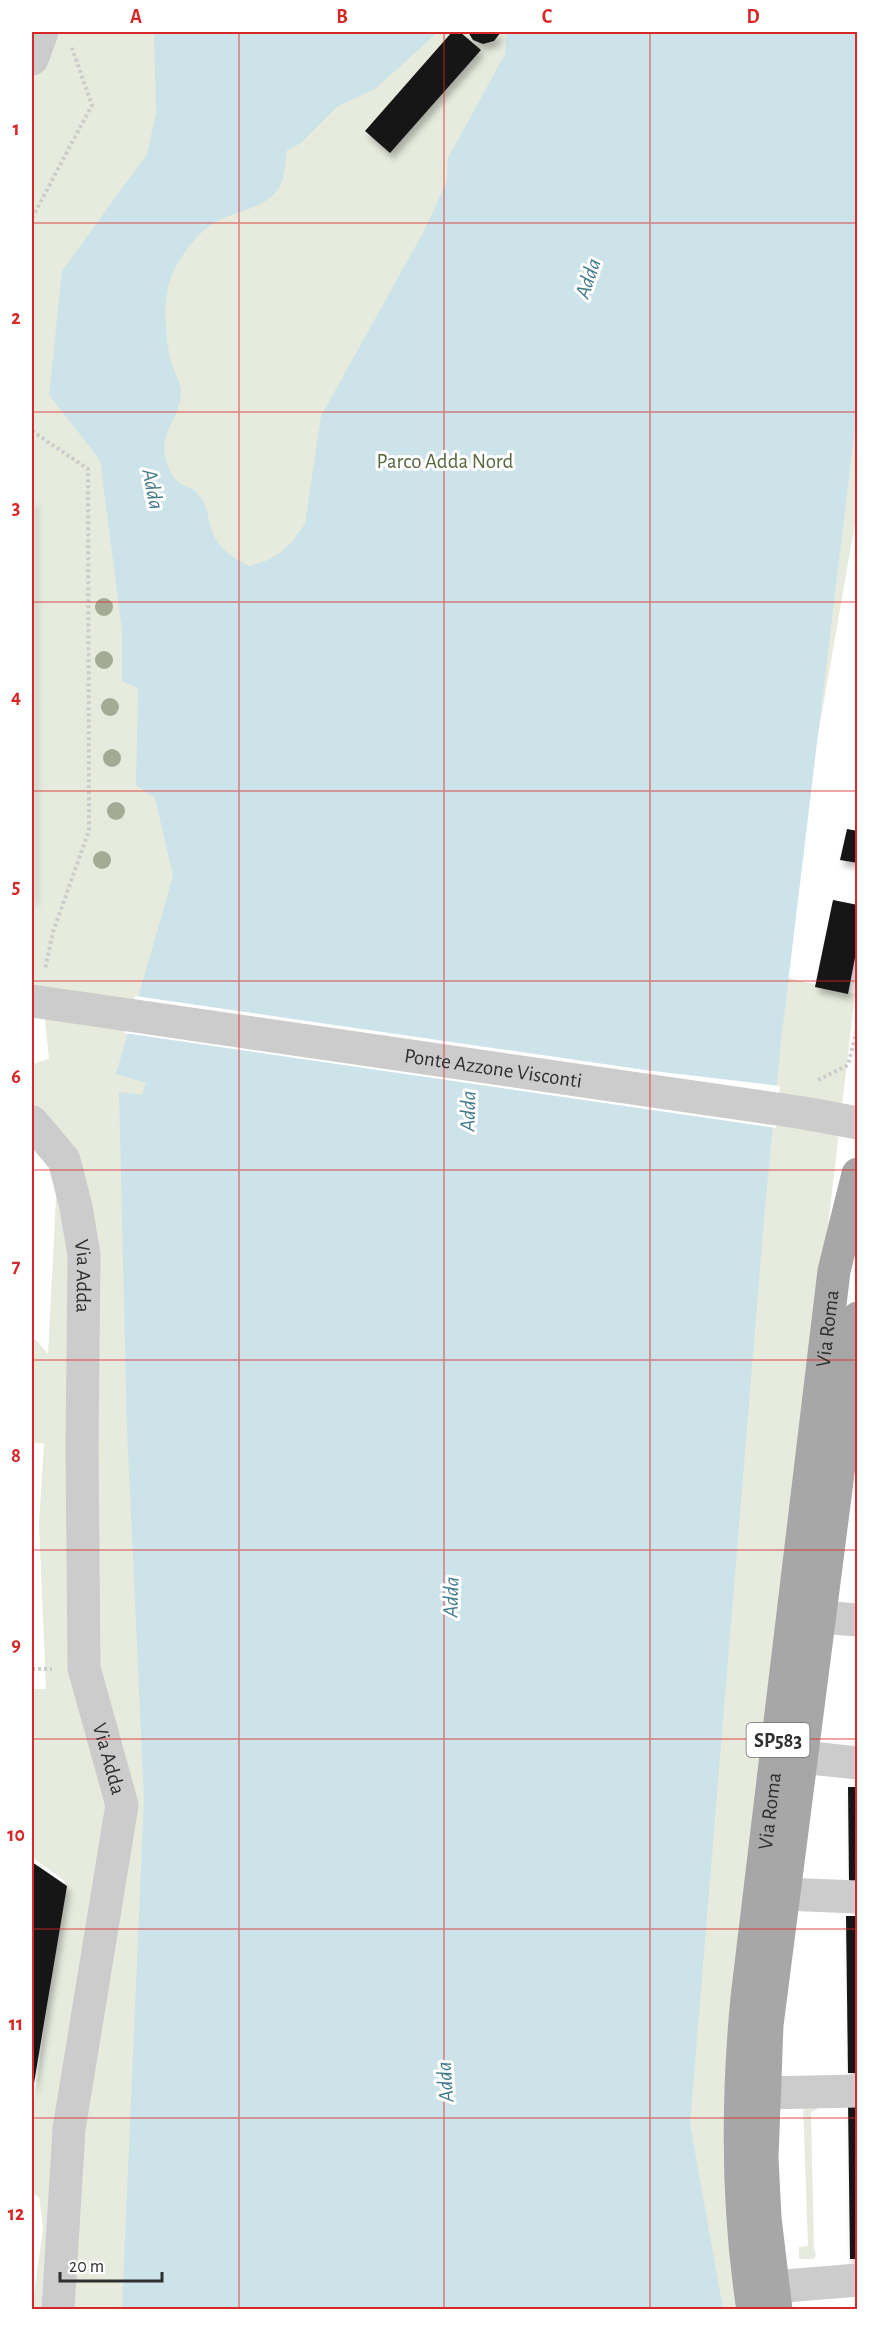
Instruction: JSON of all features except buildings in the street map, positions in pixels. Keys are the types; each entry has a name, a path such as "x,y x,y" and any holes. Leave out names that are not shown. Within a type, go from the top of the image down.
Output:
{"main road":[{"name":"Via Roma","path":"768,2302 740,2183 743,2035 834,1271 858,1174"},
{"name":"Via Roma","path":"768,2302 763,2092 767,2019 858,1318"}],"street":[{"name":"Ponte Azzone Visconti","path":"38,987 130,1013 858,1123"},
{"name":"Via Adda","path":"32,1122 64,1160 76,1207 84,1255 82,1448 84,1668 122,1805 69,2129 58,2310"},
{"path":"819,1617 858,1620"},
{"path":"801,1757 858,1763"},
{"path":"783,1894 858,1897"},
{"path":"763,2092 858,2091"},
{"path":"768,2302 856,2281"}],"path":[{"path":"32,218 92,105 71,43 38,42"},
{"path":"32,431 88,469 89,830 53,932 38,987"},
{"path":"858,804 858,868"},
{"path":"811,1083 848,1065 858,1026"}],"green space":[{"name":"Parco Adda Nord","path":"32,32 857,32 857,512 776,975 855,994 757,1839 751,2309 32,2309 43,2228 39,2197 32,2193 32,2115 65,1881 32,1857 32,1689 46,1689 39,1525 44,1443 32,1443 32,1340 36,1340 48,1354 58,1159 32,1107 32,1064 49,1059 42,990 32,990"},
{"path":"803,2106 824,2106 811,2112 816,2255 814,2259 799,2259 799,2247 808,2246"}],"water":[{"name":"Parco Adda Nord","path":"154,32 438,32 375,89 338,106 301,143 287,150 283,178 275,193 252,208 210,225 192,243 173,272 167,292 167,337 171,362 180,384 181,393 166,436 165,455 168,466 176,479 202,499 213,533 220,545 230,555 249,566 266,561 280,553 291,543 305,524 321,416 424,231 447,181 448,158 505,54 507,32 857,32 857,411 781,1041 765,1208 690,2124 723,2309 122,2309 144,1798 127,1428 119,1092 142,1095 146,1083 116,1074 173,876 155,798 136,785 138,688 122,681 122,630 100,460 49,395 62,271 147,154 156,113"}],"pier":[{"path":"135,996 645,1070 780,1086 776,1128 124,1033"}],"water label":[{"name":"Adda","path":"587,278"},
{"name":"Adda","path":"154,489"},
{"name":"Adda","path":"467,1111"},
{"name":"Adda","path":"450,1597"},
{"name":"Adda","path":"444,2082"}]}
